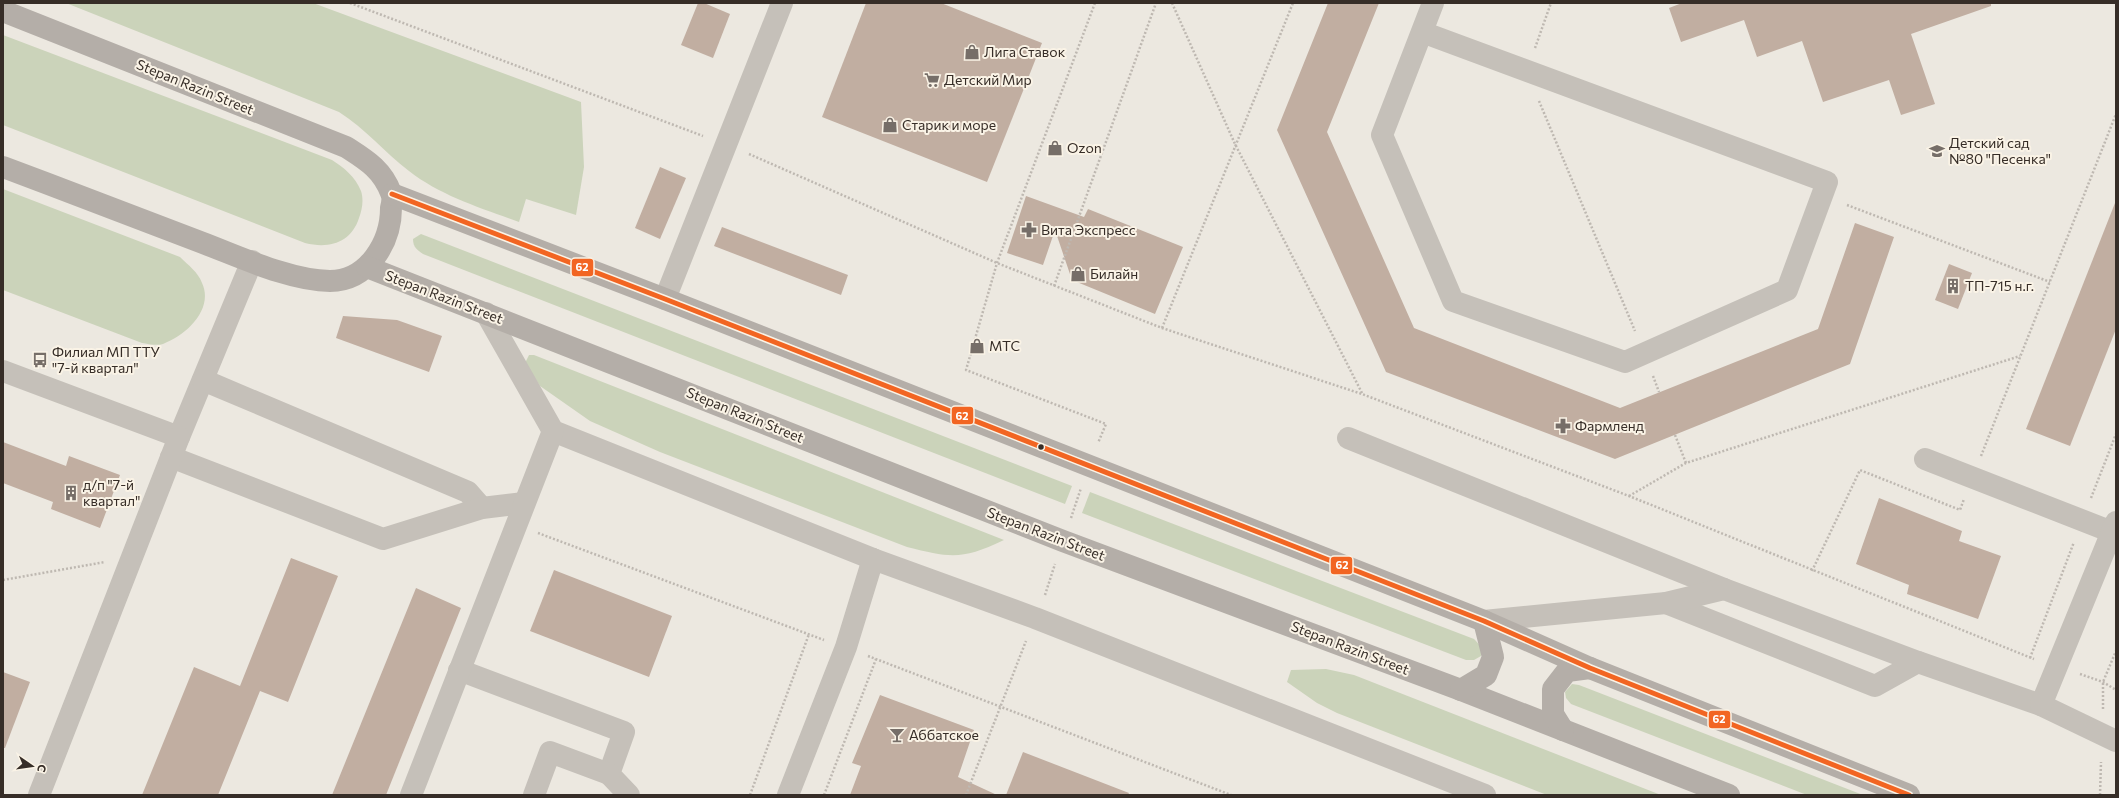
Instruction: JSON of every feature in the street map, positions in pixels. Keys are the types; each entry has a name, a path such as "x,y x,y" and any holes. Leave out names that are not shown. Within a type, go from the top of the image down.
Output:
{"main road":[{"name":"Stepan Razin Street","path":"3,11 346,147 375,166 392,194 391,220 381,250 366,267 352,277 332,281 309,279 252,261 3,167"},
{"path":"392,194 665,299 1484,621 1590,668 1909,795"},
{"name":"Stepan Razin Street","path":"366,267 1063,541 1461,690 1729,795"},
{"path":"1461,690 1486,674 1493,657 1484,621"},
{"path":"1563,730 1553,714 1553,689 1567,671 1590,668"}],"lane":[{"path":"665,299 782,3"},
{"path":"1422,32 1828,182 1787,290 1625,362 1453,301 1382,135 1433,3"},
{"path":"39,795 171,457 252,261"},
{"path":"486,313 552,431 873,559 1035,618 1485,795"},
{"path":"3,371 179,437"},
{"path":"203,380 468,492 482,508"},
{"path":"411,795 552,431"},
{"path":"1348,438 1724,589 1918,662 2041,705 2116,741"},
{"path":"171,457 383,539 482,508 524,503"},
{"path":"1925,459 2082,521 2114,527 2059,666 2041,705"},
{"path":"788,795 846,648 873,559"},
{"path":"1484,621 1666,603 1724,589"},
{"path":"1666,603 1875,686 1918,662"},
{"path":"459,670 624,732 609,774"},
{"path":"534,795 550,752 609,774 629,795"}],"path":[{"path":"350,3 727,145 997,263 1054,286 1162,328 1362,394 1629,496 2030,658 2059,666 2103,682 2116,690"},
{"path":"966,795 1000,705 1047,590 1089,465 1106,424 966,370 997,263 1095,3"},
{"path":"1054,286 1156,3"},
{"path":"1172,3 1235,144 1362,394"},
{"path":"1162,328 1293,3"},
{"path":"1551,3 1527,71 1659,392"},
{"path":"1812,571 1860,470 1960,510 2116,114"},
{"path":"1847,206 2050,282"},
{"path":"1629,496 1686,463 2020,356"},
{"path":"2030,658 2116,434"},
{"path":"1675,435 1686,463"},
{"path":"516,525 1000,705 1231,795"},
{"path":"3,580 132,557"},
{"path":"750,795 810,634"},
{"path":"824,795 876,659"}],"green space":[{"path":"66,3 313,3 581,102 584,167 576,215 526,199 519,222 462,201 421,180 391,156 358,126 339,112"},
{"path":"3,35 332,160 345,169 359,186 361,191 362,208 355,226 351,233 338,242 322,245 305,243 3,125"},
{"path":"3,189 180,257 198,275 205,293 201,311 196,320 181,334 161,345 142,343 3,290"},
{"path":"421,234 1072,486 1065,504 423,254 416,248 413,242 413,239"},
{"path":"529,355 534,355 1004,540 977,551 956,555 946,555 907,547 660,452 590,421 540,386 525,363"},
{"path":"1090,492 1474,639 1481,648 1481,656 1474,660 1466,660 1082,513"},
{"path":"1326,669 1354,675 1661,795 1547,795 1337,713 1317,703 1287,682 1291,670"},
{"path":"1572,684 1579,685 1863,795 1807,795 1571,704 1566,698 1565,692"}],"building":[{"path":"698,3 704,3 730,14 713,58 681,45"},
{"name":"Детский Мир","path":"866,3 941,3 1042,43 987,182 822,117"},
{"path":"1328,3 1379,3 1327,132 1414,328 1620,408 1818,329 1855,223 1894,237 1850,364 1615,459 1386,372 1277,130"},
{"path":"1682,3 1991,3 1991,6 1911,34 1935,104 1901,115 1889,80 1823,102 1802,41 1757,57 1744,20 1681,42 1669,8"},
{"path":"660,167 686,178 660,239 635,228"},
{"path":"1026,196 1084,217 1088,209 1183,247 1155,314 1072,280 1055,230 1043,265 1007,253"},
{"path":"2115,203 2116,329 2070,446 2026,429"},
{"path":"722,227 848,275 841,295 714,246"},
{"name":"ТП-715 н.г.","path":"1949,264 1972,273 1958,309 1935,300"},
{"path":"343,316 397,320 442,336 429,372 336,338"},
{"name":"д/п \"7-й квартал\"","path":"3,442 66,466 69,456 120,475 100,528 51,509 53,502 3,483"},
{"path":"1879,498 1962,531 1959,541 2001,556 1978,619 1907,594 1909,585 1856,564"},
{"path":"291,558 338,576 288,702 260,691 218,795 142,795 194,667 240,686"},
{"path":"554,570 672,616 649,677 530,631"},
{"path":"416,588 461,608 386,795 332,795"},
{"path":"3,672 30,682 5,748 3,748"},
{"path":"880,695 974,730 958,777 997,795 850,795 861,766 852,763"},
{"path":"1023,752 1129,793 1128,795 1006,795"}],"transit line":[{"name":"62","path":"392,194 665,299 1484,621 1590,668 1909,795"}],"place":[{"name":"Лига Ставок","path":"972,52"},
{"name":"Детский Мир","path":"932,80"},
{"name":"Старик и море","path":"890,125"},
{"name":"Ozon","path":"1055,148"},
{"name":"Детский сад №80 \"Песенка\"","path":"1937,151"},
{"name":"Вита Экспресс","path":"1029,230"},
{"name":"Билайн","path":"1078,274"},
{"name":"ТП-715 н.г.","path":"1953,286"},
{"name":"МТС","path":"977,346"},
{"name":"Филиал МП ТТУ \"7-й квартал\"","path":"40,360"},
{"name":"Фармленд","path":"1563,426"},
{"name":"д/п \"7-й квартал\"","path":"71,493"},
{"name":"Аббатское","path":"897,735"}]}
